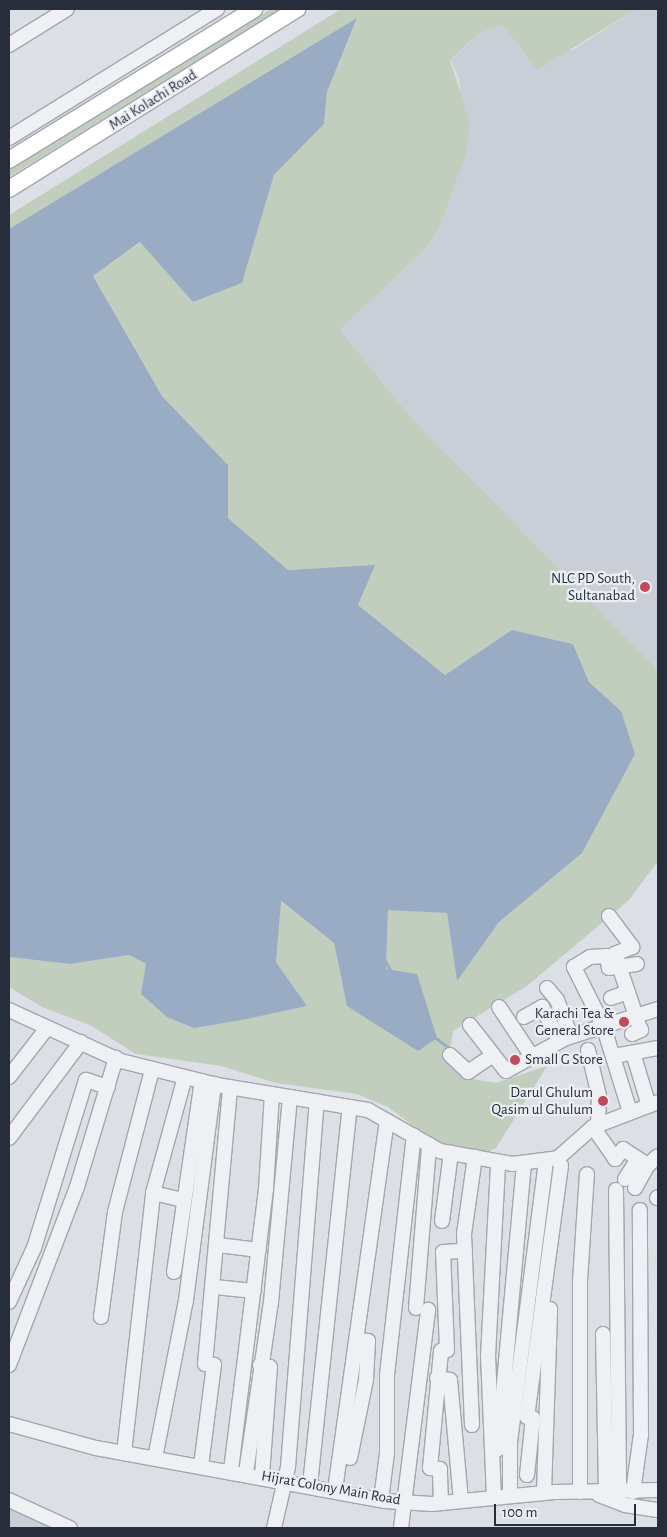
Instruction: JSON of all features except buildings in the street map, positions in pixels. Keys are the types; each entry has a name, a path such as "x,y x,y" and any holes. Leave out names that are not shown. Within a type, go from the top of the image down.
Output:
{"main road":[{"name":"Mai Kolachi Road","path":"9,160 254,9"},
{"name":"Mai Kolachi Road","path":"9,189 297,9"}],"street":[{"path":"9,45 67,9"},
{"path":"9,138 217,9"},
{"path":"609,916 632,947 615,954 641,1030 632,1034"},
{"path":"630,1112 603,1025 574,967 590,957 607,956 609,968 637,964"},
{"path":"546,988 557,1000 565,1039"},
{"path":"611,998 628,992"},
{"path":"499,1007 531,1055"},
{"path":"524,1017 542,1008 565,1039"},
{"path":"470,1025 503,1071 565,1039 603,1025 658,1009"},
{"path":"9,1011 116,1058 152,1070 208,1083 350,1107 387,1121 429,1144 451,1153 498,1162 561,1161"},
{"path":"9,1077 47,1028"},
{"path":"9,1138 81,1042"},
{"path":"614,1056 658,1048"},
{"path":"588,1050 599,1096 595,1127 615,1159 623,1149 648,1160 625,1186 619,1492"},
{"path":"527,1475 533,1418 527,1417 561,1161 595,1127 653,1104 633,1053"},
{"path":"450,1055 468,1072 493,1055"},
{"path":"9,1365 38,1294 108,1087 116,1058"},
{"path":"101,1317 114,1212 152,1070"},
{"path":"124,1453 153,1193 185,1077"},
{"path":"9,1302 34,1248 86,1080 108,1087"},
{"path":"174,1272 184,1200 208,1083"},
{"path":"155,1458 186,1300 208,1083"},
{"path":"201,1466 214,1365 205,1364 215,1287 222,1143 230,1087"},
{"path":"231,1470 259,1250 272,1094"},
{"path":"246,1473 290,1096"},
{"path":"274,1528 285,1480 317,1101"},
{"path":"310,1485 350,1107"},
{"path":"340,1491 366,1380 368,1342 359,1340 387,1121"},
{"path":"381,1500 387,1453 388,1357 414,1136"},
{"path":"400,1528 422,1309 429,1144"},
{"path":"442,1221 451,1153"},
{"path":"472,1425 465,1251 475,1157"},
{"path":"510,1496 510,1442 546,1160"},
{"path":"494,1498 490,1451 488,1356 498,1162"},
{"path":"490,1451 498,1449 524,1163"},
{"path":"586,1174 580,1281 586,1492 625,1505 658,1510"},
{"path":"153,1193 184,1200"},
{"path":"619,1492 642,1434 640,1210"},
{"path":"218,1245 259,1250"},
{"path":"442,1503 440,1469 430,1468 437,1378 441,1351 447,1350 443,1252 465,1251"},
{"path":"215,1287 254,1291"},
{"path":"544,1299 550,1300 544,1493"},
{"path":"603,1334 619,1492"},
{"path":"260,1365 270,1367 262,1476"},
{"path":"437,1378 450,1380 461,1500"},
{"name":"Hijrat Colony Main Road","path":"9,1424 124,1453 231,1470 381,1500 442,1503 544,1493 658,1490"},
{"path":"9,1500 70,1528"}],"shaded area":[{"path":"636,9 658,9 658,677 655,667 409,415 340,330 427,247 439,229 466,155 459,79 451,60 478,34 503,25 573,50"},
{"path":"9,1506 69,1528 9,1528"}],"green space":[{"path":"271,9 281,9 9,177 9,170"},
{"path":"341,9 636,9 537,70 503,25 478,34 450,60 470,121 466,155 439,229 427,247 340,330 409,415 655,667 658,677 658,861 629,900 527,986 453,1031 449,1059 467,1078 496,1083 547,1066 496,1148 484,1154 437,1144 388,1107 357,1094 276,1083 221,1066 136,1054 90,1025 42,1007 9,987 9,957 70,964 129,955 247,1019 307,1006 276,962 280,901 334,943 347,1006 386,969 388,909 447,913 457,980 499,922 582,853 621,711 589,682 573,644 512,630 445,675 358,605 374,566 288,570 228,518 228,465 162,396 93,276 141,242 193,302 242,283 274,175 324,124 327,92 357,19 9,229 9,215"}],"water":[{"path":"357,18 327,92 324,124 274,175 242,283 193,302 140,242 93,276 162,396 228,465 228,518 288,570 375,565 358,605 445,675 512,630 573,644 589,682 621,711 635,754 582,853 499,922 457,981 447,913 388,910 386,969 417,974 437,1038 418,1051 347,1006 334,943 281,901 276,962 307,1006 247,1019 194,1028 167,1017 141,994 146,964 129,955 70,964 9,957 9,229"}],"waterway":[{"path":"385,961 392,973"},
{"path":"433,1036 449,1048"}],"place":[{"name":"NLC PD South, Sultanabad","path":"645,587"},
{"name":"Karachi Tea & General Store","path":"624,1022"},
{"name":"Small G Store","path":"515,1060"},
{"name":"Darul Ghulum Qasim ul Ghulum","path":"603,1101"}]}
